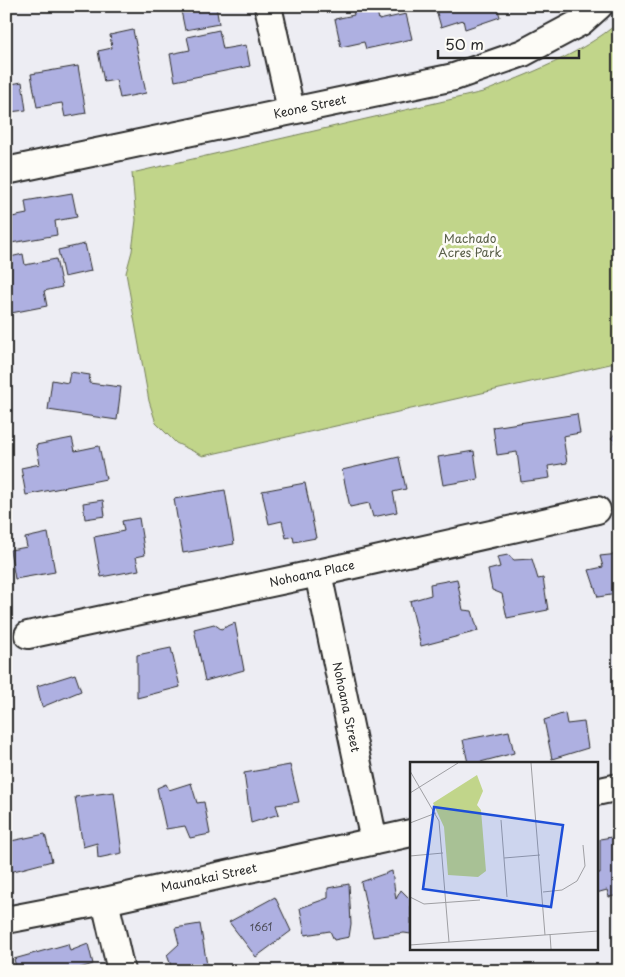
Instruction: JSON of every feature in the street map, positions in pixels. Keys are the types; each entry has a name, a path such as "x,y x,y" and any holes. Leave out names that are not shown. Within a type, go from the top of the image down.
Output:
{"street":[{"path":"268,6 291,110"},
{"name":"Keone Street","path":"6,171 454,77 523,53 583,12"},
{"name":"Nohoana Place","path":"28,635 318,573 597,510"},
{"name":"Nohoana Street","path":"318,573 374,841"},
{"path":"598,792 619,787"},
{"name":"Maunakai Street","path":"6,920 105,901 410,833"},
{"path":"105,901 120,971"}],"green space":[{"name":"Machado Acres Park","path":"619,22 619,362 203,456 176,443 156,423 149,401 126,273 132,251 136,220 132,173 483,92 554,63 604,34"}],"building":[{"path":"180,6 216,6 219,24 185,30"},
{"path":"352,6 376,6 379,20 406,14 412,39 366,49 364,42 341,47 335,19 354,15"},
{"path":"435,6 497,6 500,17 465,29 463,20 441,27"},
{"path":"133,30 146,93 120,98 116,80 104,82 98,51 112,48 110,35"},
{"path":"219,30 223,49 246,45 250,66 175,81 170,54 190,50 187,37"},
{"path":"78,66 86,113 65,117 62,103 37,107 31,74"},
{"path":"22,82 26,110 10,112 12,125 6,126 6,85"},
{"path":"72,193 77,217 55,221 57,235 11,243 7,218 27,214 25,201"},
{"path":"85,244 91,271 64,277 58,250"},
{"path":"23,254 25,265 56,259 62,287 44,291 47,306 6,314 6,258"},
{"path":"70,372 90,375 89,383 121,387 117,420 48,410 52,380 68,383"},
{"path":"577,414 580,433 563,436 567,463 548,466 550,478 521,482 517,452 497,455 493,427"},
{"path":"619,429 619,446 611,438"},
{"path":"72,438 75,451 99,446 106,479 26,495 21,468 40,464 36,445"},
{"path":"474,451 478,479 443,485 438,457"},
{"path":"399,457 406,489 393,492 397,512 373,517 369,503 350,507 342,470"},
{"path":"305,483 316,538 294,542 293,536 286,538 282,521 269,524 262,491"},
{"path":"225,490 234,544 183,553 174,499"},
{"path":"103,500 105,516 85,519 83,503"},
{"path":"139,518 145,555 136,557 139,570 101,577 94,537 124,531 122,521"},
{"path":"48,533 55,572 15,579 10,550 27,547 25,538"},
{"path":"619,554 617,594 598,597 589,570 603,567 600,556"},
{"path":"508,555 514,560 532,559 538,579 543,578 548,610 507,618 502,594 492,590 488,570 500,567 497,557"},
{"path":"457,579 463,610 472,611 478,631 421,646 410,601 431,595 430,584"},
{"path":"235,623 244,670 205,681 194,629 214,624 221,629"},
{"path":"171,648 180,687 137,698 137,655"},
{"path":"75,674 81,691 42,707 37,686"},
{"path":"565,713 567,724 584,722 588,748 552,759 544,720"},
{"path":"509,731 514,753 481,762 468,762 463,740"},
{"path":"290,765 299,802 276,805 279,814 251,823 244,773"},
{"path":"191,783 197,803 204,802 210,834 190,838 185,826 166,829 157,788 166,784 169,790"},
{"path":"114,792 122,853 98,858 97,843 83,847 75,797"},
{"path":"45,834 52,861 6,873 6,842"},
{"path":"617,836 619,895 609,897 607,890 598,892 600,839"},
{"path":"392,871 396,899 401,890 410,899 410,934 373,937 361,882"},
{"path":"349,884 351,924 349,937 334,940 330,931 305,935 300,908 328,898 328,888"},
{"path":"275,897 291,931 256,957 229,922"},
{"path":"200,924 208,971 173,971 167,955 179,944 175,928"},
{"path":"68,944 70,951 88,944 93,964 80,968 81,971 17,971 14,959"}]}
